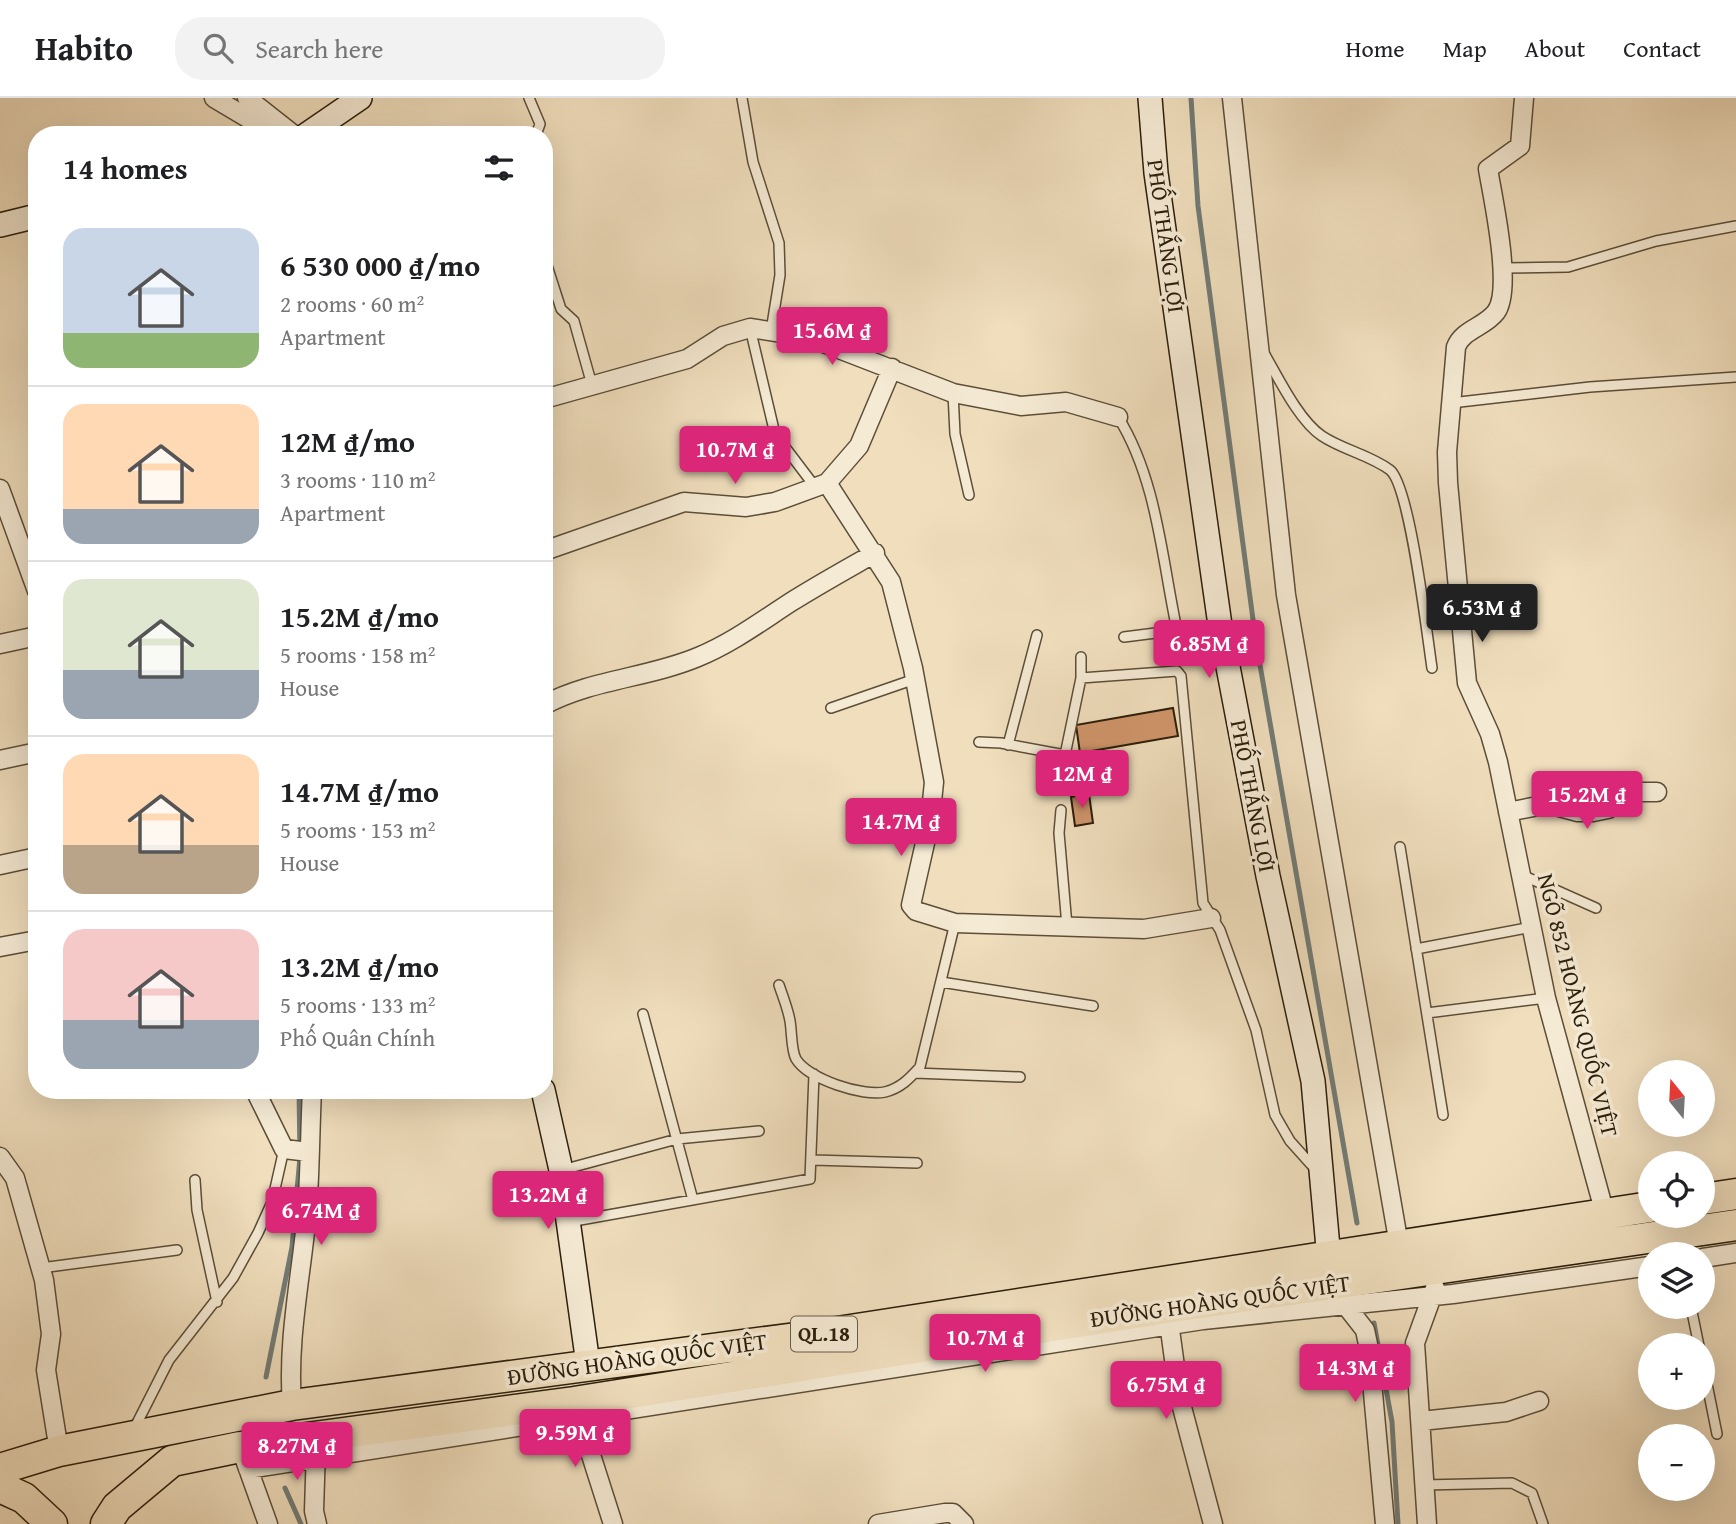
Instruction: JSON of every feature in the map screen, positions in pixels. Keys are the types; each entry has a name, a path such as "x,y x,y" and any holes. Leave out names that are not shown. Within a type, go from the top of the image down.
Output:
{"highway":[{"path":"1715,1197 1736,1194"},
{"name":"ĐƯỜNG HOÀNG QUỐC VIỆT","path":"0,1469 59,1451 130,1435 292,1405 811,1336 1638,1210"},
{"name":"ĐƯỜNG HOÀNG QUỐC VIỆT","path":"1684,1242 1736,1225"},
{"name":"ĐƯỜNG HOÀNG QUỐC VIỆT","path":"106,1524 117,1507 172,1461 244,1458 577,1410 1168,1317 1433,1283 1638,1250"},
{"path":"0,1487 24,1498 52,1524"}],"street":[{"path":"214,98 261,126"},
{"path":"247,98 283,126"},
{"path":"319,126 360,98"},
{"name":"PHỐ THẮNG LỢI","path":"1150,98 1156,173 1220,625 1268,876 1313,1081 1329,1255 1339,1295"},
{"path":"1232,98 1255,340 1286,595 1399,1245"},
{"name":"NGÕ 852 HOÀNG QUỐC VIỆT","path":"1524,98 1520,146 1488,169 1502,268 1501,303 1494,314 1465,334 1456,346 1448,482 1465,676 1490,734 1546,998 1605,1214"},
{"path":"0,225 28,218"},
{"path":"553,396 687,359 723,336 750,328 808,337 954,393 1021,406 1066,402 1118,417"},
{"path":"553,548 684,502 746,507 775,502 822,485 859,446 892,368"},
{"path":"822,485 875,553 891,582 915,679 934,782 930,821 909,901 916,911 955,923 1144,929 1211,918"},
{"path":"0,489 28,564"},
{"path":"553,701 596,683 658,671 698,657 764,622 790,603 875,553"},
{"path":"0,644 28,638"},
{"path":"0,760 28,754"},
{"path":"1508,812 1548,804 1578,812 1593,812 1608,809 1635,792 1657,792"},
{"path":"0,864 28,859"},
{"path":"0,947 28,942"},
{"path":"261,1099 298,1151"},
{"path":"292,1405 289,1371 297,1277 307,1214 298,1151 310,1099"},
{"path":"545,1099 561,1170 588,1364"},
{"path":"0,1157 15,1178 41,1268 51,1334 46,1370 59,1451"},
{"path":"1715,1256 1736,1253"},
{"path":"1427,1524 1415,1343 1433,1283 1638,1267"},
{"path":"1339,1295 1365,1330 1369,1349 1385,1524"},
{"path":"1168,1317 1179,1396 1213,1524"},
{"path":"1421,1421 1506,1412 1539,1401"},
{"path":"577,1410 613,1524"},
{"path":"315,1447 314,1511 317,1524"},
{"path":"244,1458 268,1524"},
{"path":"878,1524 945,1513 953,1513 964,1524"}],"lane":[{"path":"528,98 539,126"},
{"path":"742,98 753,162 779,243 780,275 771,331"},
{"path":"1502,268 1568,267 1620,250 1736,226"},
{"path":"553,284 561,309 573,321 592,385"},
{"path":"750,328 775,434 822,485"},
{"path":"1255,340 1294,402 1319,435 1391,470 1399,483 1408,519 1432,668"},
{"path":"1451,402 1590,387 1736,376"},
{"path":"954,393 955,434 969,495"},
{"path":"1118,417 1132,439 1148,486 1177,630"},
{"path":"1124,638 1220,625"},
{"path":"1008,745 1037,635"},
{"path":"979,742 1065,755 1081,678 1081,657"},
{"path":"1081,678 1177,671 1181,676 1203,903 1220,930 1256,1030 1275,1115 1290,1141 1322,1176"},
{"path":"831,708 915,679"},
{"path":"1061,810 1059,834 1067,926"},
{"path":"1399,847 1443,1115"},
{"path":"1521,874 1597,908"},
{"path":"779,985 790,1020 795,1059 814,1074 858,1091 882,1093 908,1082 920,1067 955,923"},
{"path":"1416,949 1532,927"},
{"path":"941,982 1093,1006"},
{"path":"1427,1013 1546,998"},
{"path":"643,1014 693,1200"},
{"path":"915,1073 1020,1077"},
{"path":"569,1222 810,1179 813,1160 814,1074"},
{"path":"561,1170 677,1139 759,1131"},
{"path":"130,1435 169,1360 217,1302 240,1266 298,1151"},
{"path":"813,1160 917,1163"},
{"path":"195,1180 197,1210 217,1302"},
{"path":"41,1268 177,1250"},
{"path":"1712,1410 1717,1434"},
{"path":"1424,1485 1513,1483 1532,1493 1543,1524"}],"building":[{"path":"1173,708 1178,736 1080,753 1076,725"},
{"path":"1089,794 1093,823 1075,826 1071,797"}],"waterway":[{"path":"1191,98 1198,206 1256,642 1357,1223"},
{"path":"266,1377 292,1247 300,1157 299,1099"},
{"path":"1374,1323 1392,1422 1398,1524"},
{"path":"285,1488 301,1524"}]}
